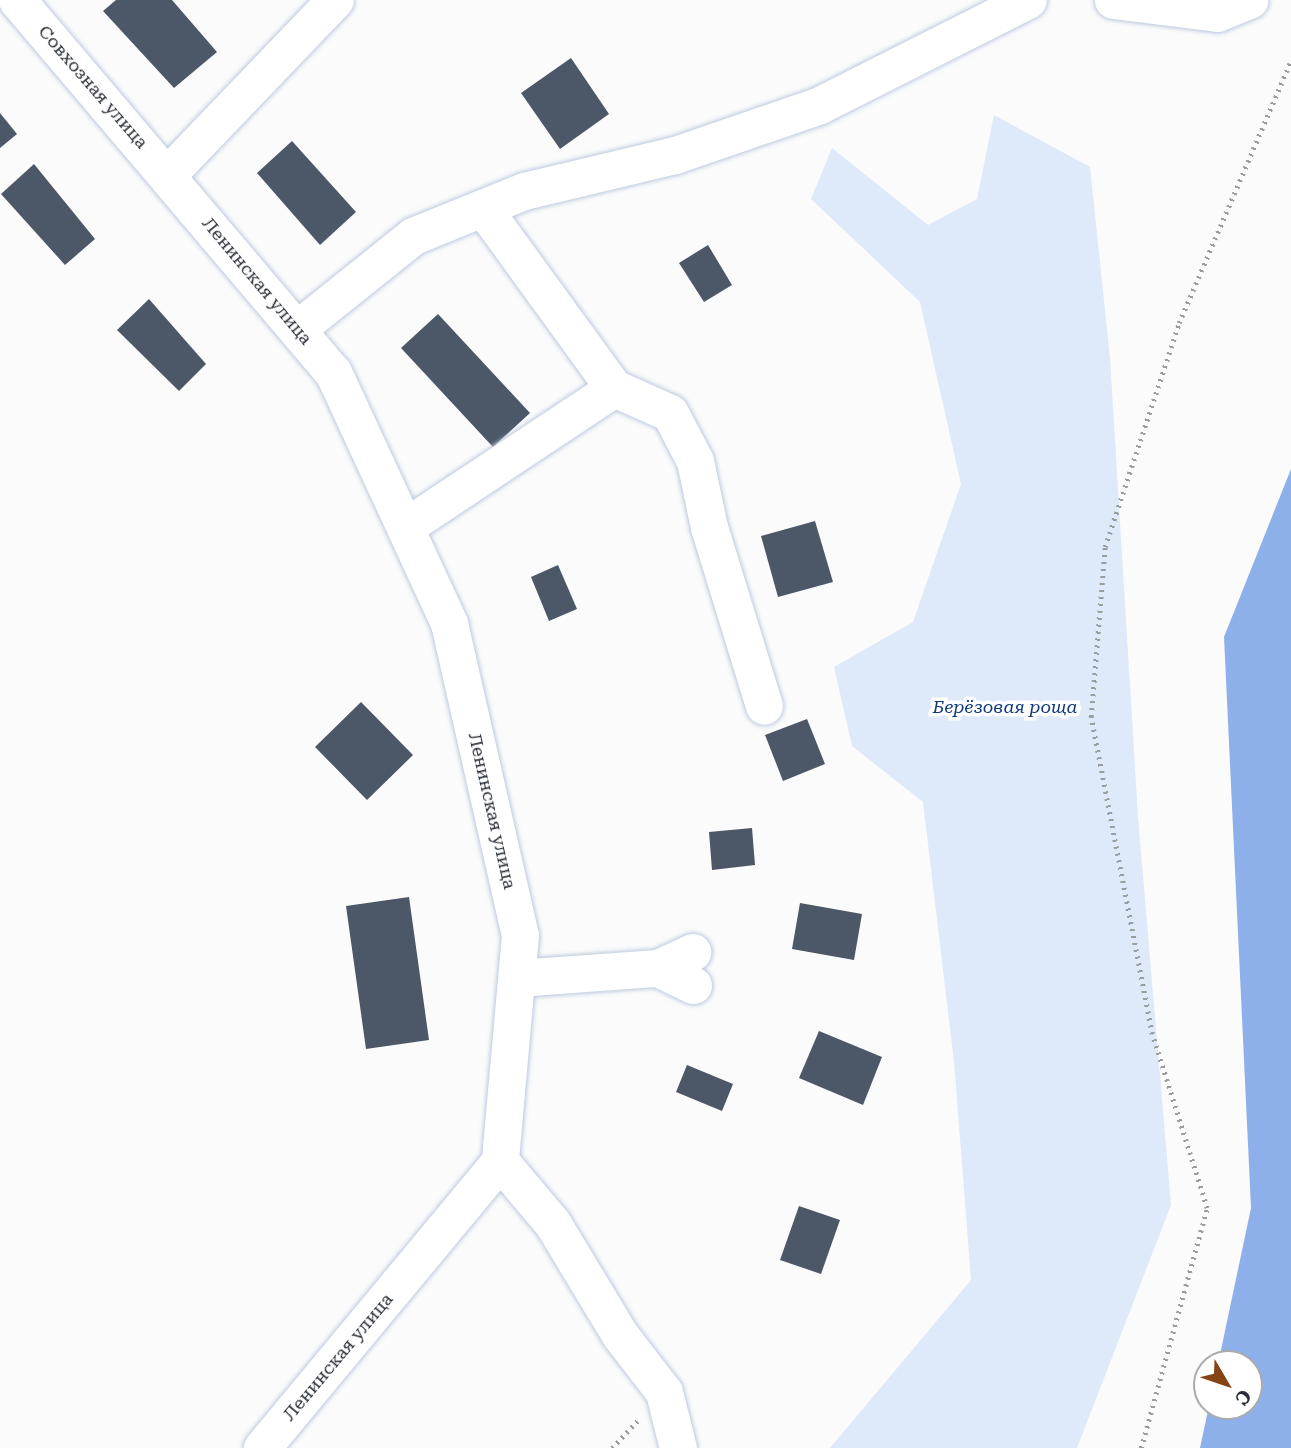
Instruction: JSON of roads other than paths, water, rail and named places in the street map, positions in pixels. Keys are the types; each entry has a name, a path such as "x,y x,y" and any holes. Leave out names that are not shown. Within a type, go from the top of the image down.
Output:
{"street":[{"name":"Совхозная улица","path":"17,0 168,174"},
{"path":"168,174 335,0"},
{"path":"297,329 413,236 524,191 675,155 820,105 1028,0"},
{"path":"1113,0 1217,13 1249,0"},
{"name":"Ленинская улица","path":"168,174 333,372 405,527 449,623 520,935 500,1161 262,1448"},
{"path":"483,208 614,388 670,413 695,461 709,527 764,706"},
{"path":"405,527 614,388"},
{"path":"517,978 693,968"},
{"path":"500,1161 553,1224 620,1335 664,1392 678,1448"}],"water":[{"path":"1291,469 1291,1448 1200,1448 1206,1420 1263,1420 1263,1350 1221,1350 1251,1208 1224,637"}],"park label":[{"name":"Берёзовая роща","path":"1005,707"}]}
